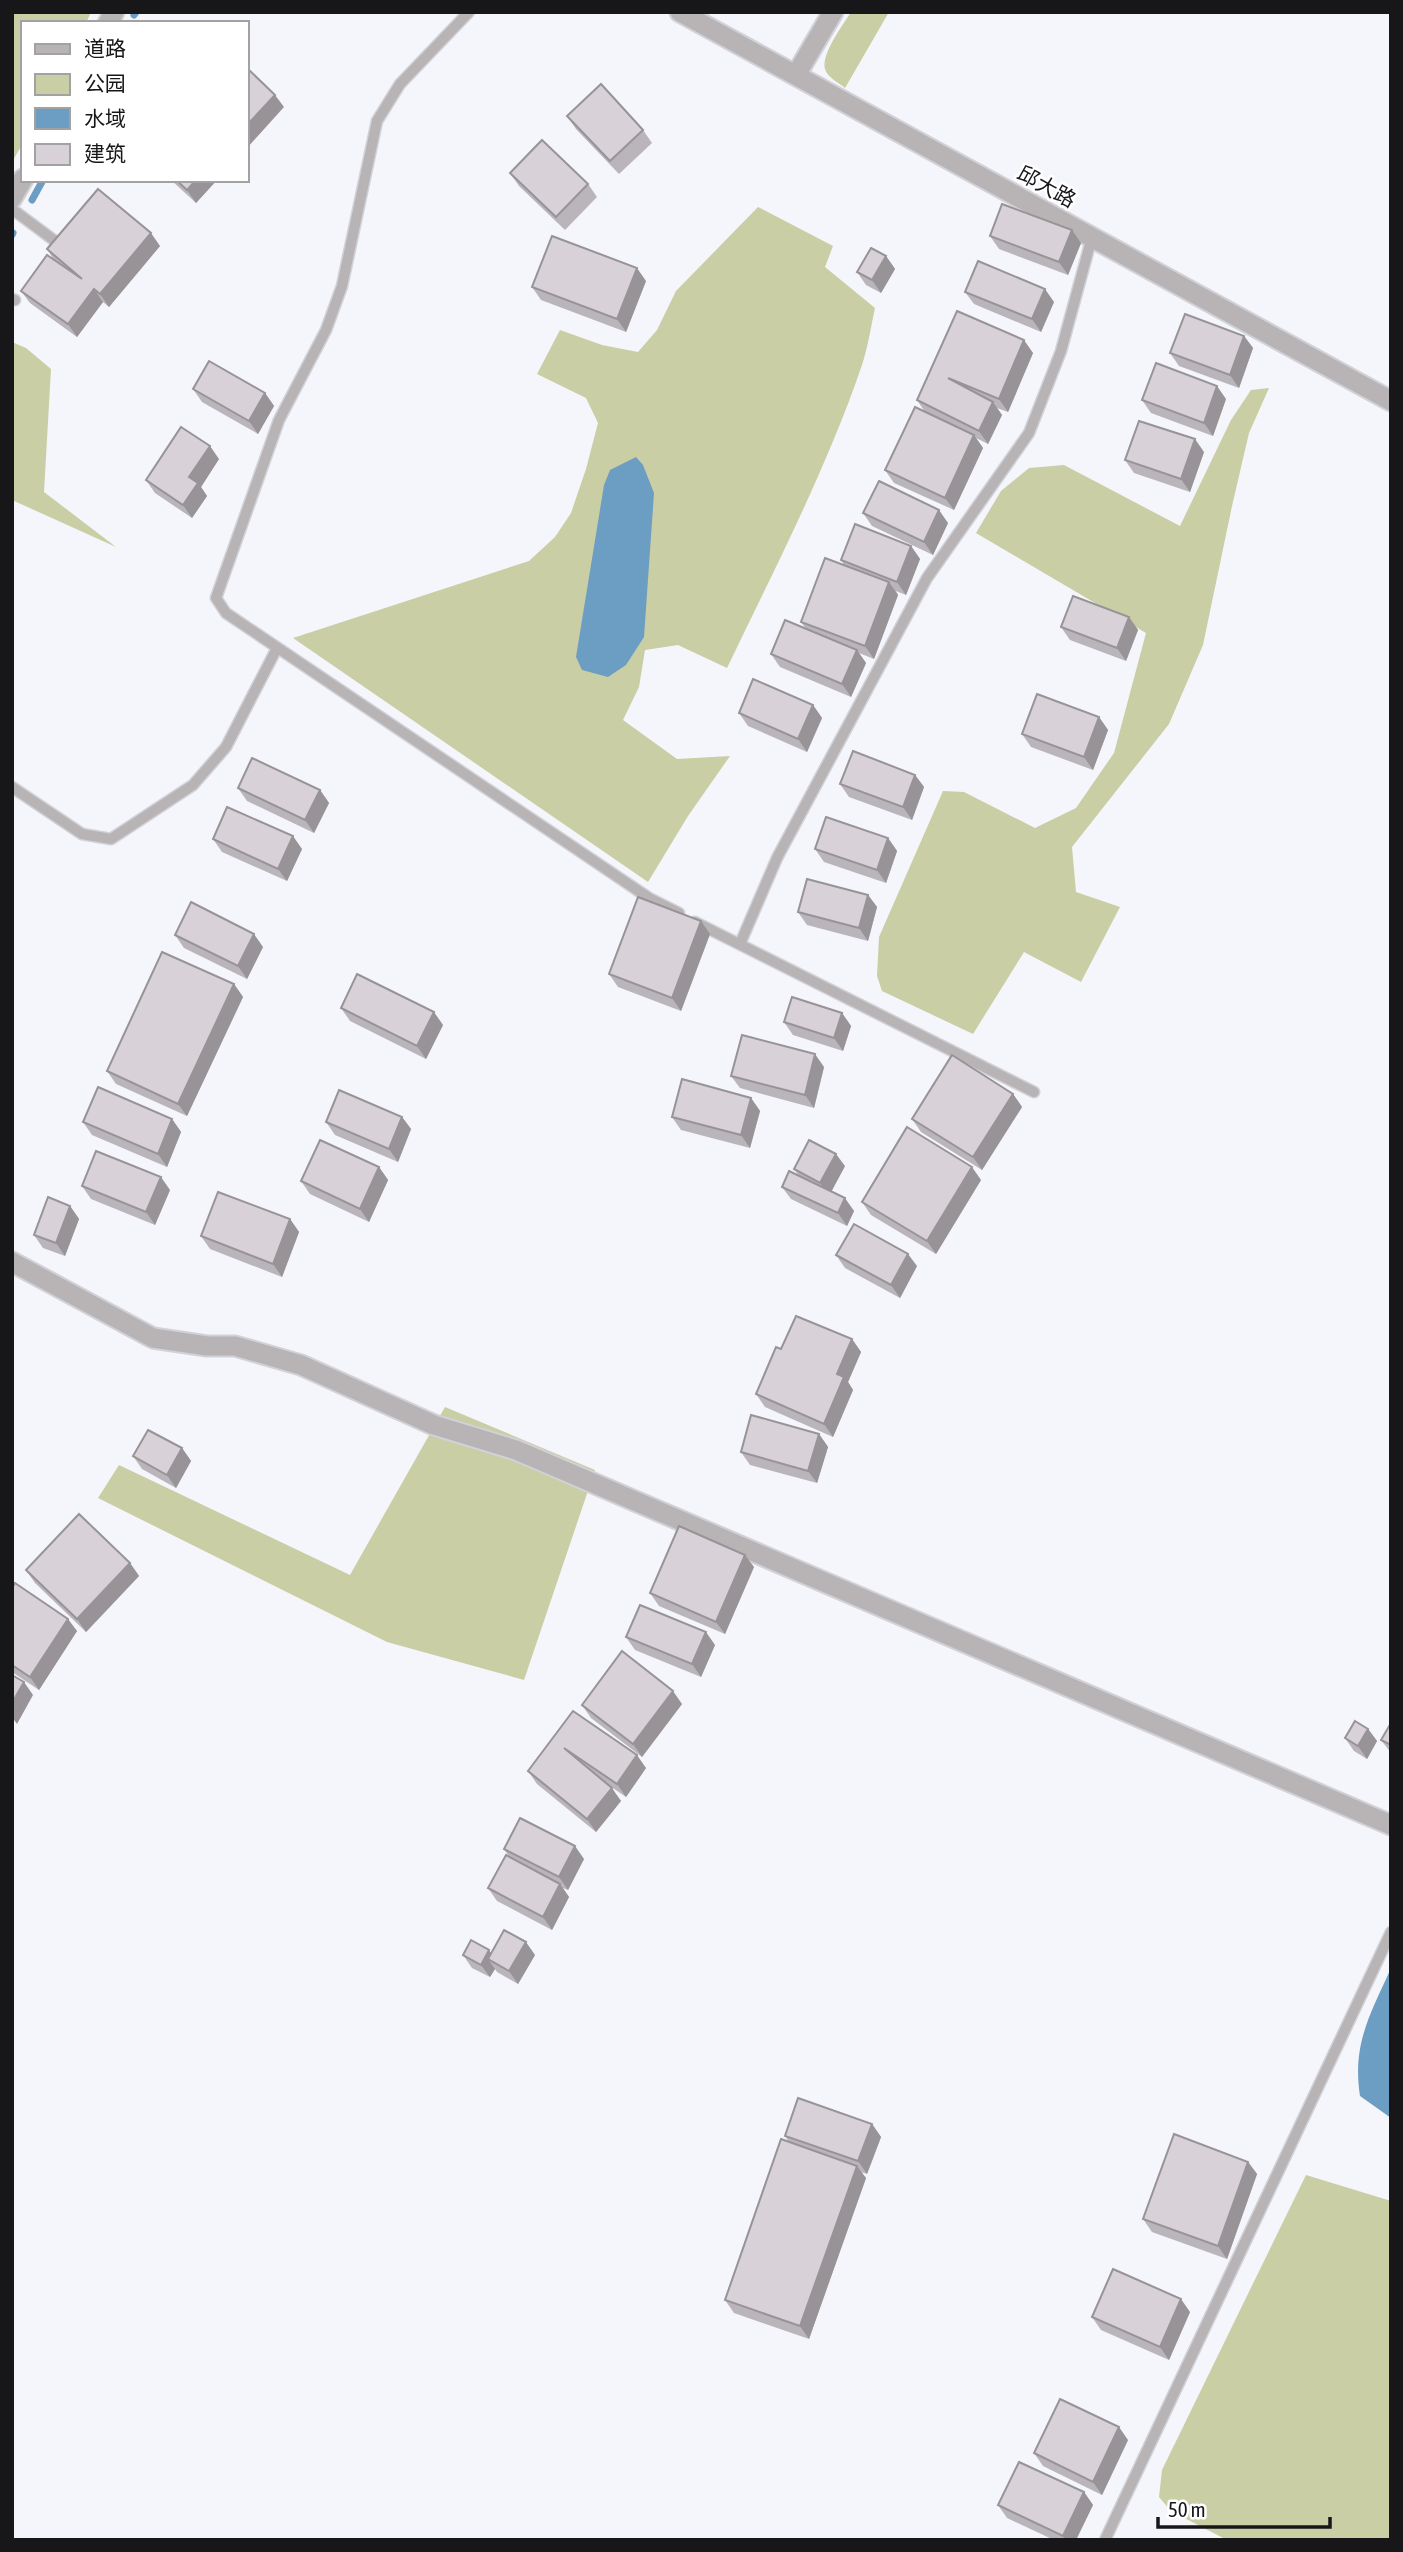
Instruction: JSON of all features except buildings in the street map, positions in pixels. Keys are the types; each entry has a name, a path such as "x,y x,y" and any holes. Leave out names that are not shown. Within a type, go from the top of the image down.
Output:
{"street":[{"name":"邱大路","path":"680,12 1391,401"},
{"path":"796,75 833,12"},
{"path":"12,198 21,182"},
{"path":"12,1262 153,1338 206,1346 235,1346 301,1365 434,1426 516,1450 1391,1825"}],"lane":[{"path":"469,12 400,84 377,121 342,286 326,330 279,421 216,598 226,613 649,898 1034,1092"},
{"path":"12,209 55,241"},
{"path":"740,944 777,858 927,578 1029,433 1062,351 1092,237"},
{"path":"12,787 82,834 111,839 193,785 226,747 277,648"},
{"path":"1105,2540 1391,1932"}],"green space":[{"path":"12,12 91,12 87,21 21,21 21,146 12,162"},
{"path":"851,12 889,12 845,88 828,75 825,63 834,40"},
{"path":"758,207 833,246 825,267 875,308 862,365 832,443 727,668 678,645 645,650 639,687 623,720 677,759 730,756 688,816 648,882 293,638 529,561 555,537 571,513 598,423 586,398 537,374 560,330 602,345 638,352 657,330 676,291"},
{"path":"12,342 26,348 51,369 44,492 116,547 12,500"},
{"path":"1269,388 1249,433 1203,645 1169,724 1072,847 1076,892 1120,907 1081,982 1024,952 973,1034 882,991 877,976 879,937 943,791 964,792 1035,828 1076,808 1114,753 1146,633 976,533 1001,491 1029,468 1064,465 1180,526 1231,420 1251,390"},
{"path":"445,1407 595,1470 524,1680 387,1642 98,1498 119,1465 350,1575"},
{"path":"1306,2175 1391,2201 1391,2540 1227,2540 1171,2511 1159,2497 1162,2470"}],"water":[{"path":"636,457 643,465 654,493 644,637 626,665 608,677 582,670 576,657 604,485 610,470"},
{"path":"1391,1968 1391,2118 1360,2096 1358,2077 1365,2030"}],"waterway":[{"path":"32,200 42,182"}]}
